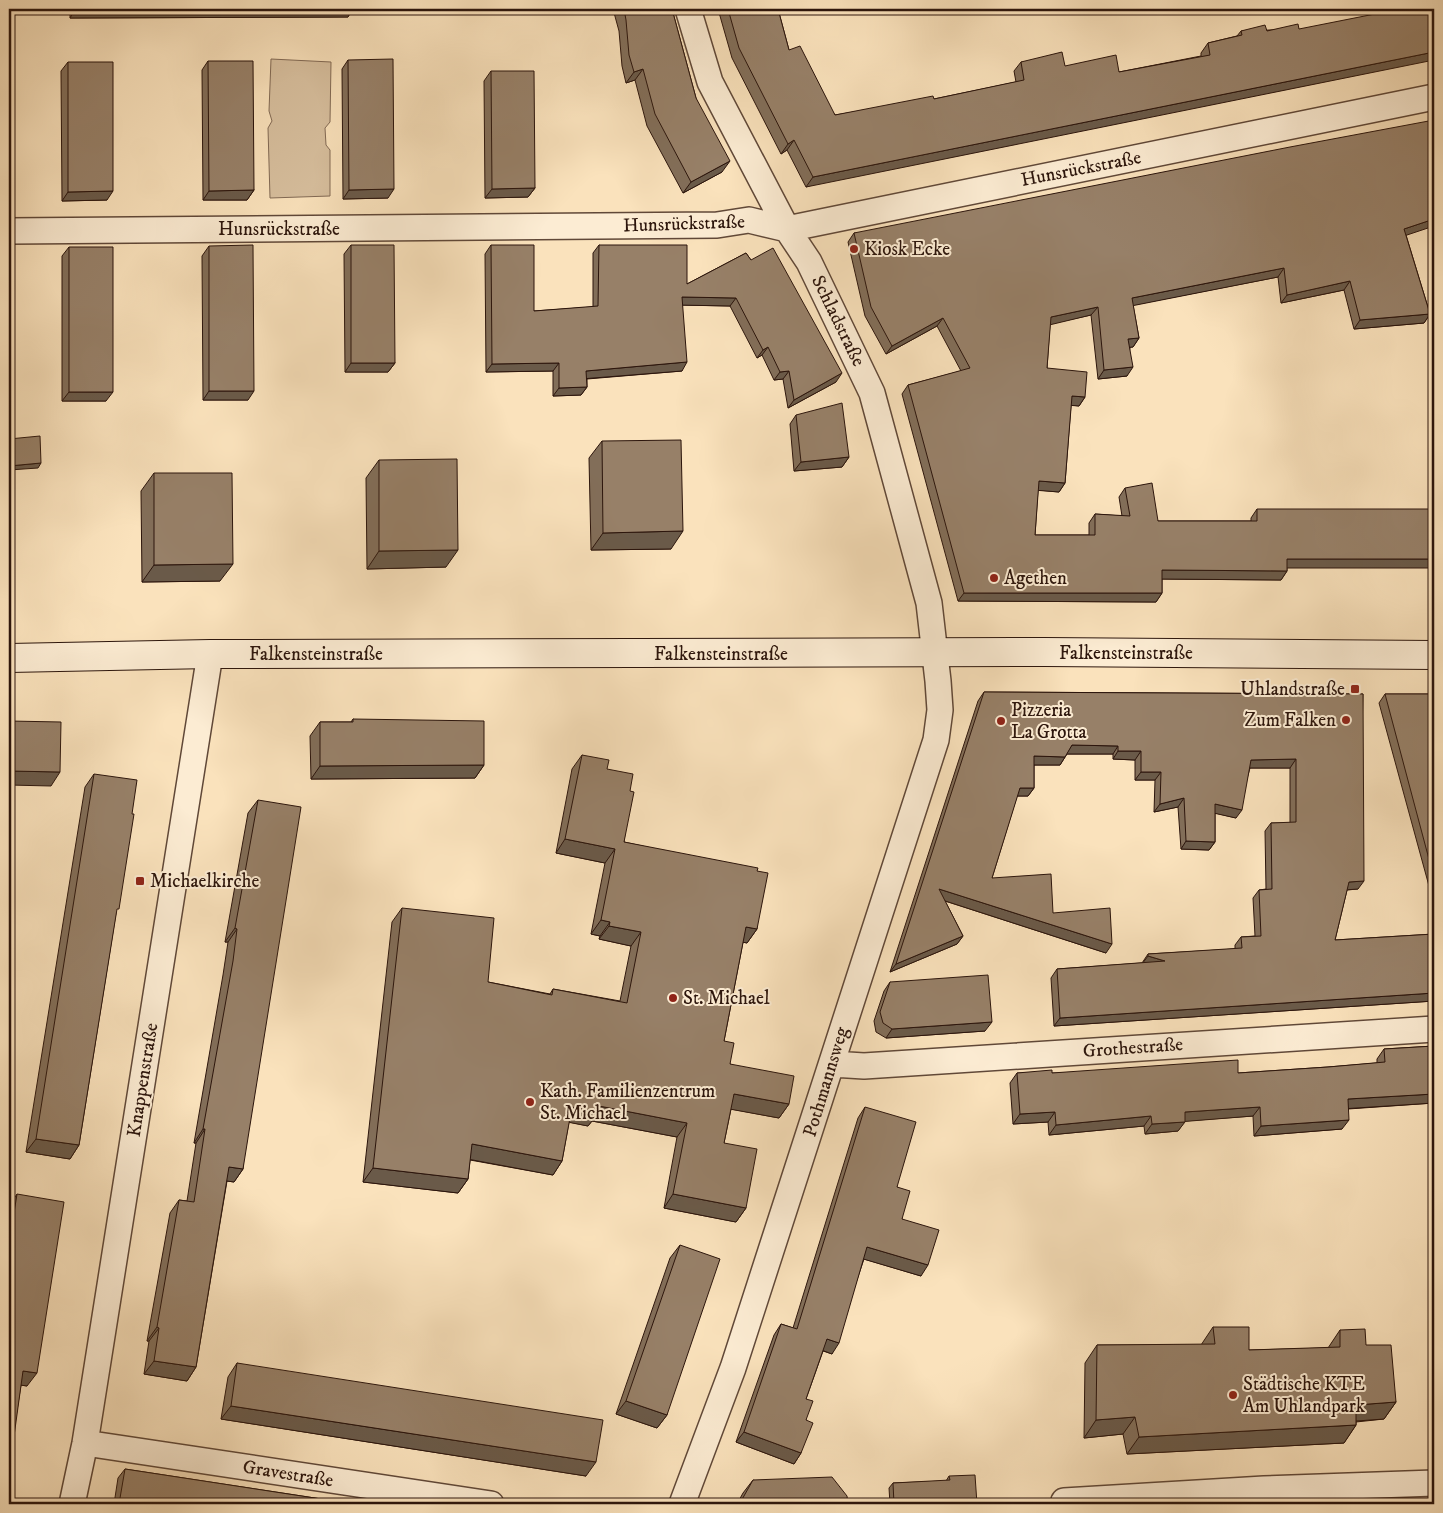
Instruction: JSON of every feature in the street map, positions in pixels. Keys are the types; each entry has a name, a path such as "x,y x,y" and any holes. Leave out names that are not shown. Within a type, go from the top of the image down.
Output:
{"street":[{"name":"Schladstraße","path":"688,9 710,82 787,229 809,262 872,393 925,585 936,653"},
{"name":"Hunsrückstraße","path":"9,231 717,225 749,220 787,229 1434,97"},
{"name":"Falkensteinstraße","path":"9,658 210,654 936,653 1434,656"},
{"name":"Pothmannsweg","path":"682,1504 733,1368 936,740 940,710 936,653"},
{"name":"Knappenstraße","path":"72,1504 85,1442 210,654"},
{"name":"Grothestraße","path":"832,1064 864,1066 1434,1029"},
{"name":"Gravestraße","path":"85,1442 492,1504"},
{"path":"1064,1501 1264,1489 1434,1483"}],"shaded area":[{"path":"271,59 331,62 330,122 325,128 326,145 330,150 330,196 270,198 268,128 272,121 269,111"},
{"path":"1434,1488 1434,1504 1249,1504 1249,1501"}],"building":[{"path":"73,9 351,9 351,12 73,13"},
{"path":"624,9 672,9 696,98 730,161 691,182 655,114 643,69 634,72 629,55"},
{"path":"728,9 778,9 789,50 800,46 835,115 933,96 934,99 1024,80 1021,62 1062,52 1065,66 1116,55 1119,72 1210,55 1208,43 1242,35 1241,31 1265,25 1267,31 1298,24 1299,29 1400,9 1434,9 1434,52 813,177 794,140 788,144 739,48"},
{"path":"393,59 394,189 349,190 348,60"},
{"path":"208,61 253,61 254,190 209,191"},
{"path":"68,62 113,62 113,191 68,192"},
{"path":"491,71 534,71 535,188 492,189"},
{"path":"1434,120 1434,219 1404,229 1430,314 1360,320 1350,281 1287,295 1284,268 1132,298 1139,338 1128,339 1133,367 1104,370 1098,307 1051,317 1047,368 1087,372 1085,397 1072,396 1065,483 1039,481 1035,535 1095,535 1095,514 1130,516 1125,488 1152,483 1158,521 1257,521 1257,509 1434,509 1434,559 1287,559 1287,571 1162,570 1162,593 964,593 908,385 970,368 943,318 892,346 871,307 854,233"},
{"path":"253,245 254,391 209,391 209,246"},
{"path":"351,245 394,245 395,363 351,363"},
{"path":"491,245 534,245 534,311 598,306 599,245 687,245 687,284 746,253 751,260 773,248 842,373 794,400 789,371 780,372 768,347 763,350 736,298 682,297 687,362 586,371 587,387 559,388 559,363 492,364"},
{"path":"69,247 113,247 113,392 69,392"},
{"path":"842,403 849,457 801,462 796,415"},
{"path":"40,436 41,463 9,466 9,439"},
{"path":"681,440 683,531 603,533 602,441"},
{"path":"457,459 458,550 379,551 379,460"},
{"path":"154,473 232,473 233,564 154,565"},
{"path":"984,692 1363,694 1364,881 1349,882 1335,940 1434,934 1434,993 1060,1018 1057,969 1165,961 1148,956 1148,954 1242,948 1241,937 1261,936 1259,890 1272,889 1271,823 1296,822 1296,759 1251,760 1242,810 1215,804 1215,842 1186,841 1184,798 1160,804 1161,772 1141,772 1141,751 1118,751 1118,746 1072,745 1065,757 1034,756 1034,788 1020,788 992,878 1051,874 1053,913 1110,908 1112,944 939,889 963,936 896,964"},
{"path":"1385,694 1434,694 1434,878"},
{"path":"353,719 484,721 484,765 320,766 320,722 353,722"},
{"path":"9,721 61,722 60,772 9,771"},
{"path":"582,755 609,760 607,769 633,774 630,791 634,792 624,842 758,868 757,871 768,873 757,929 746,927 724,1041 734,1043 730,1064 794,1076 789,1104 734,1094 724,1143 757,1149 746,1208 673,1194 687,1123 599,1106 598,1112 572,1107 562,1161 472,1144 468,1179 373,1168 402,908 494,918 488,982 552,995 553,989 627,1003 641,932 609,926 610,922 601,920 615,849 565,839"},
{"path":"94,774 137,780 132,814 134,814 119,909 117,909 79,1145 36,1139"},
{"path":"258,800 301,807 243,1169 229,1167 196,1367 154,1361 159,1328 157,1327 179,1200 194,1202 205,1129 203,1129 233,961 237,929 235,928"},
{"path":"988,975 992,1022 892,1029 883,1023 880,1012 890,982"},
{"path":"1434,1046 1434,1094 1348,1099 1349,1120 1261,1126 1260,1107 1185,1112 1185,1122 1152,1124 1151,1116 1056,1125 1055,1112 1020,1114 1017,1073 1052,1070 1052,1073 1238,1060 1238,1073 1385,1062 1384,1049"},
{"path":"865,1107 916,1122 897,1187 910,1191 902,1219 939,1230 928,1265 867,1247 839,1343 827,1339 806,1399 813,1401 806,1420 813,1423 801,1453 744,1432 781,1324 797,1329"},
{"path":"17,1194 64,1202 37,1373 23,1371 11,1458 9,1458 9,1245"},
{"path":"680,1245 720,1259 667,1415 626,1401"},
{"name":"Städtische KTE Am Uhlandpark","path":"1213,1327 1249,1327 1249,1350 1340,1347 1340,1330 1365,1329 1366,1345 1391,1345 1396,1402 1356,1405 1356,1425 1139,1437 1135,1417 1096,1420 1097,1345 1215,1344"},
{"path":"237,1363 603,1420 596,1462 231,1406"},
{"path":"125,1469 354,1504 119,1504"},
{"path":"975,1475 977,1504 894,1504 893,1483 950,1480 949,1476"},
{"path":"832,1477 847,1496 848,1504 740,1504 753,1480"}],"place":[{"name":"Kiosk Ecke","path":"854,249"},
{"name":"Agethen","path":"994,578"},
{"name":"Uhlandstraße","path":"1355,689"},
{"name":"Zum Falken","path":"1346,720"},
{"name":"Pizzeria La Grotta","path":"1001,721"},
{"name":"Michaelkirche","path":"140,881"},
{"name":"St. Michael","path":"673,998"},
{"name":"Kath. Familienzentrum St. Michael","path":"530,1102"},
{"name":"Städtische KTE Am Uhlandpark","path":"1233,1395"}]}
